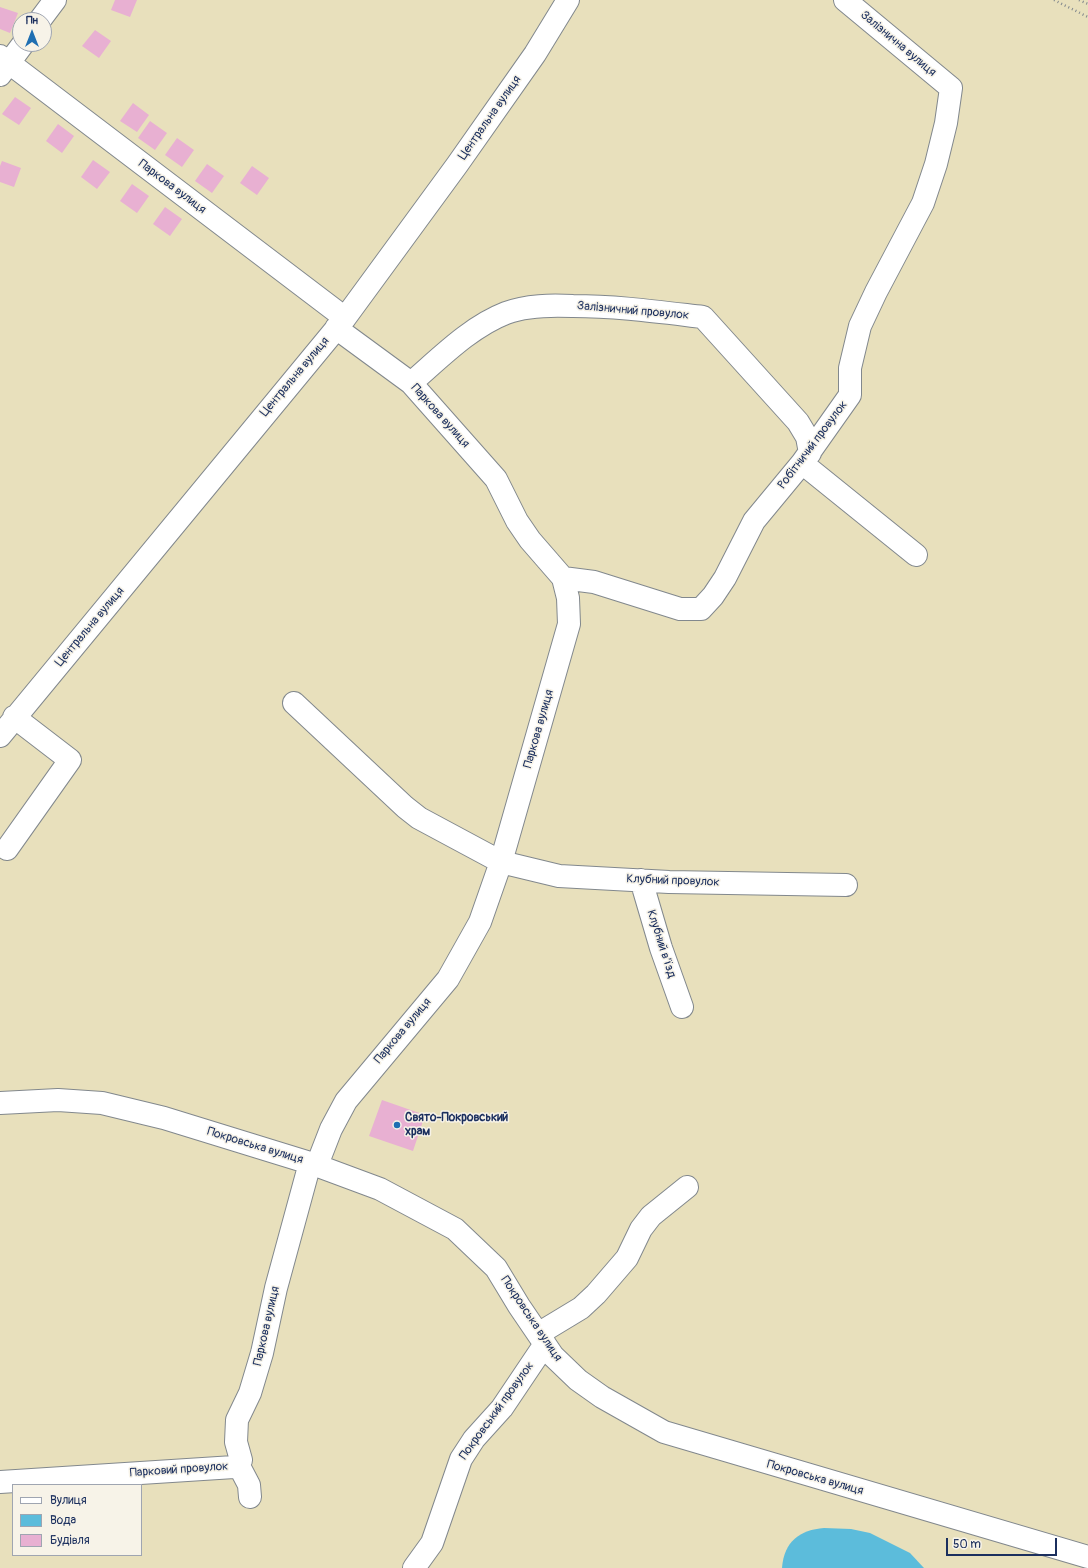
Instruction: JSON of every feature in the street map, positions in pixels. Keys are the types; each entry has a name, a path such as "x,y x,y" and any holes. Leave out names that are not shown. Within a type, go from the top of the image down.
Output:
{"street":[{"path":"46,12 55,0"},
{"name":"Центральна вулиця","path":"0,736 14,717 340,323 466,152 535,54 568,0"},
{"name":"Залізнична вулиця","path":"845,0 950,88"},
{"path":"3,65 15,52"},
{"name":"Паркова вулиця","path":"3,65 340,323 411,383 496,479 517,521 530,540 563,578 568,598 569,624 501,862 480,922 448,979 346,1101 313,1164 276,1288 262,1353 250,1393 237,1420 236,1442 241,1460 238,1464"},
{"name":"Робітничий провулок","path":"563,578 594,582 680,609 701,609 713,596 725,578 754,521 806,458 850,395 850,368 860,326 876,292 923,203 938,157 946,122 950,88"},
{"name":"Залізничний провулок","path":"411,383 481,326 507,313 526,308 544,305 609,306 703,317 798,422 807,437 806,458"},
{"path":"806,458 916,555"},
{"name":"Клубний провулок","path":"294,703 405,807 419,818 501,862 560,876 641,880 846,885"},
{"path":"7,850 70,760 14,717"},
{"name":"Клубний в’їзд","path":"641,880 661,948 682,1007"},
{"name":"Покровська вулиця","path":"0,1103 58,1100 102,1103 164,1118 313,1164 380,1189 455,1229 496,1268 553,1356 578,1380 602,1397 664,1432 1060,1558 1088,1557"},
{"path":"541,1339 596,1294 627,1258 651,1216 687,1188"},
{"name":"Покровський провулок","path":"414,1568 432,1543 461,1459 474,1439 502,1408 541,1339"},
{"path":"238,1464 248,1485 250,1497"},
{"name":"Парковий провулок","path":"0,1482 234,1467 238,1464"}],"path":[{"path":"1054,0 1088,17"},
{"path":"1080,0 1088,4"}],"water":[{"path":"824,1528 851,1529 870,1533 910,1553 924,1568 782,1568 786,1551 795,1539 808,1531"}],"building":[{"path":"115,0 137,0 130,17 111,10"},
{"path":"0,7 15,12 12,12 12,28 10,33 0,29"},
{"path":"95,30 111,41 99,58 82,46"},
{"path":"15,97 31,108 19,125 2,114"},
{"path":"133,103 149,115 137,132 120,121"},
{"path":"150,121 167,133 155,150 138,138"},
{"path":"58,124 74,136 62,153 46,141"},
{"path":"177,138 194,150 182,167 165,155"},
{"path":"93,160 110,172 97,189 81,177"},
{"path":"2,161 21,168 14,187 0,182 0,166"},
{"path":"207,164 224,176 212,193 195,181"},
{"path":"252,166 269,178 257,195 240,183"},
{"path":"132,184 149,196 137,213 120,201"},
{"path":"165,207 182,219 170,236 153,224"},
{"name":"Свято-Покровський храм","path":"382,1100 425,1115 413,1151 369,1136"}],"place":[{"name":"Свято-Покровський храм","path":"397,1125"}]}
